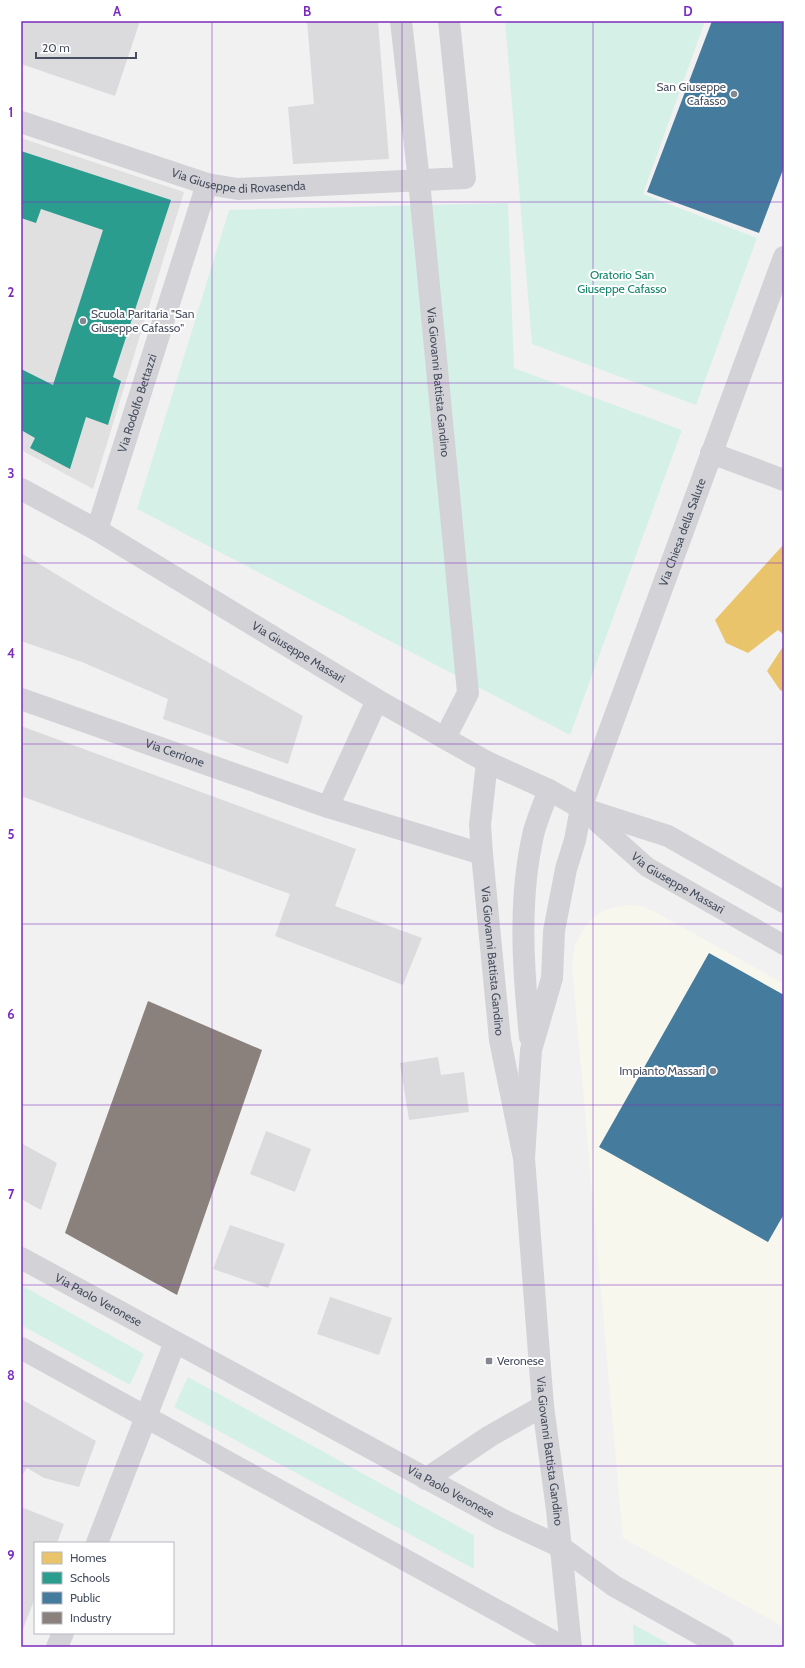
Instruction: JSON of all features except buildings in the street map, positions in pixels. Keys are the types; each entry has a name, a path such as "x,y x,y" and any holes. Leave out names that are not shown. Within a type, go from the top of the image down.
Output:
{"street":[{"name":"Via Giovanni Battista Gandino","path":"401,21 419,181 468,693 445,738"},
{"name":"Via Giuseppe di Rovasenda","path":"21,122 207,184 238,189 465,178 448,21"},
{"name":"Via Rodolfo Bettazzi","path":"97,530 207,184"},
{"name":"Via Chiesa della Salute","path":"581,808 784,257"},
{"path":"711,453 784,480"},
{"name":"Via Giuseppe Massari","path":"21,489 97,530 377,700 487,762 548,790 581,808 668,836 784,902"},
{"name":"Via Cerrione","path":"21,699 328,807 482,854"},
{"path":"328,807 377,700"},
{"name":"Via Giovanni Battista Gandino","path":"487,762 480,825 482,854 500,1040 524,1158 543,1406 558,1510 571,1647"},
{"path":"531,1050 523,951 524,912 528,867 535,830 548,790"},
{"name":"Via Giovanni Battista Gandino","path":"524,1158 531,1050 552,978 554,931 566,869 575,840 581,808"},
{"name":"Via Paolo Veronese","path":"21,1258 426,1479 501,1519 561,1547 614,1586 723,1647"},
{"path":"97,1542 175,1342"},
{"path":"21,1348 563,1647"},
{"path":"426,1479 484,1440 543,1406"},
{"path":"57,1647 62,1634"}],"lane":[{"name":"Via Giuseppe Massari","path":"581,808 647,867 784,945"}],"shaded area":[{"name":"Scuola Paritaria \"San Giuseppe Cafasso\"","path":"21,138 184,192 93,489 21,450"},
{"path":"627,905 640,906 653,911 784,984 784,1627 623,1538 572,966 576,943 586,925 604,910"}],"green space":[{"name":"Oratorio San Giuseppe Cafasso","path":"505,21 705,21 643,194 757,238 696,405 532,344"},
{"path":"508,203 514,368 682,430 570,735 137,509 229,210"},
{"path":"21,1285 144,1354 130,1385 21,1325"},
{"path":"188,1377 474,1535 474,1569 174,1407"},
{"path":"633,1624 674,1647 634,1647"}],"place":[{"name":"San Giuseppe Cafasso","path":"734,94"},
{"name":"Scuola Paritaria \"San Giuseppe Cafasso\"","path":"83,321"},
{"name":"Impianto Massari","path":"713,1071"},
{"name":"Veronese","path":"489,1361"}]}
